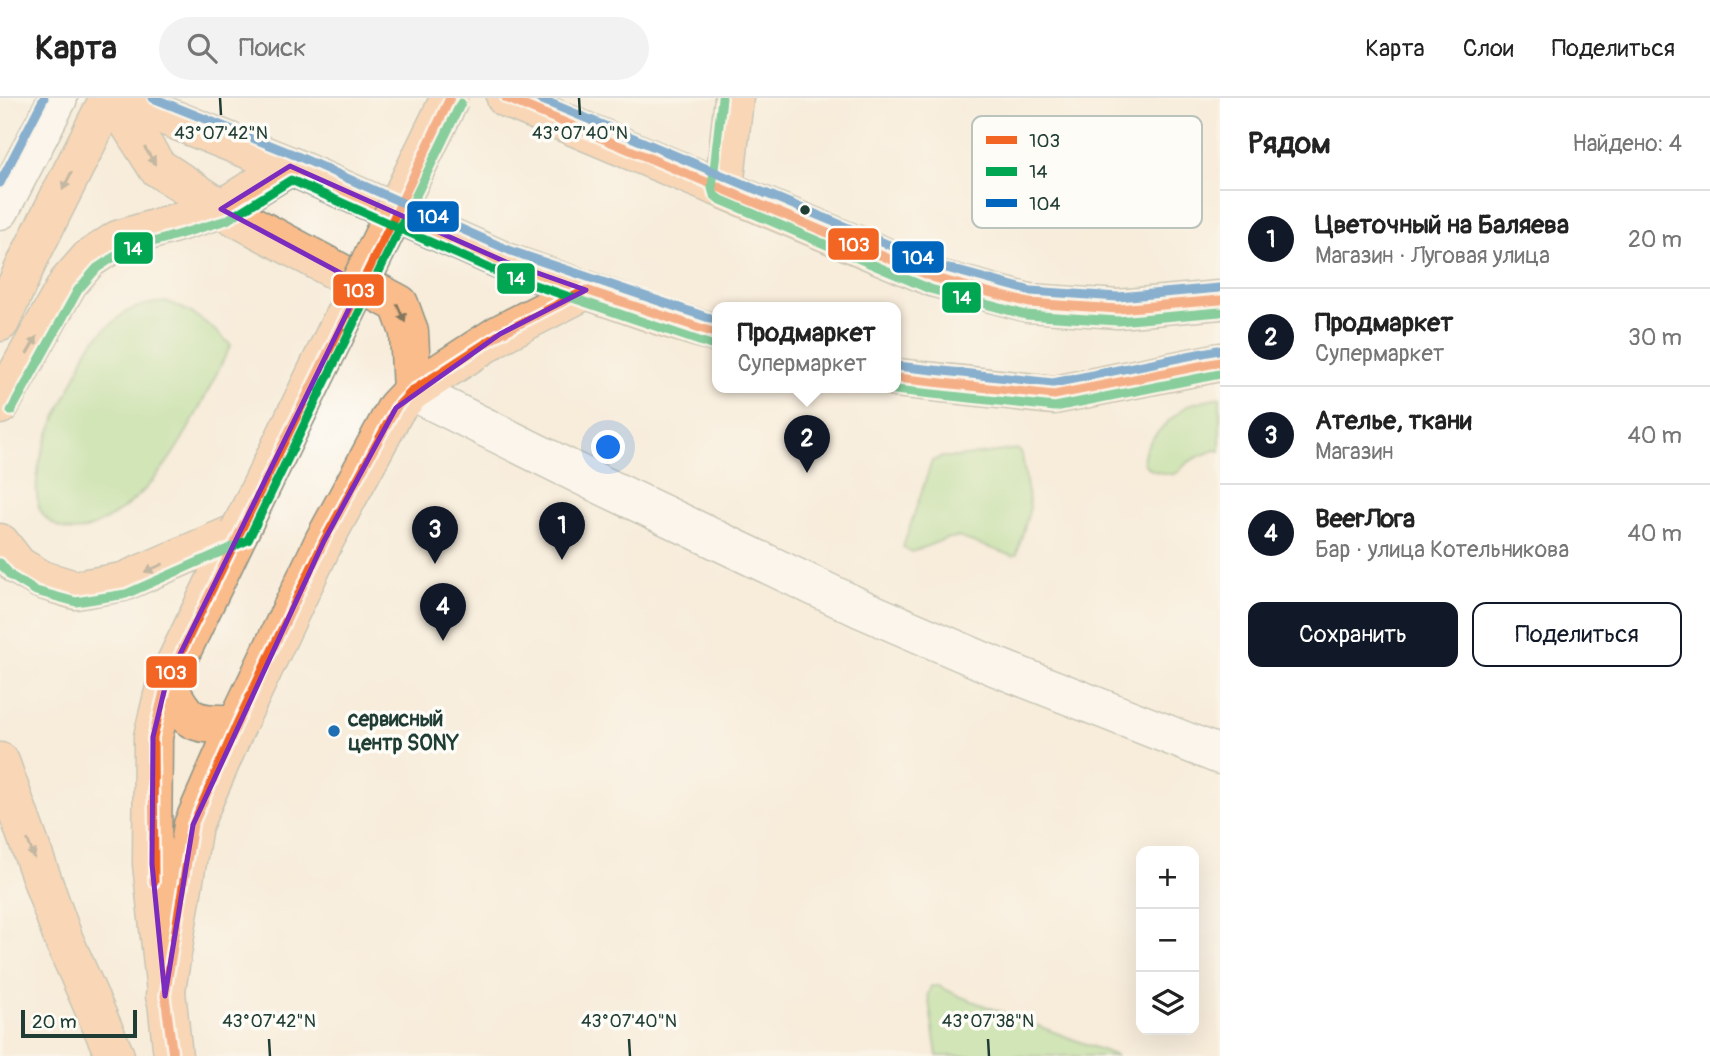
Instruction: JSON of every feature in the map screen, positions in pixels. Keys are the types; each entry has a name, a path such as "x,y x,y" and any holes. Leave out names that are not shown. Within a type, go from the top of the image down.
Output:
{"main road":[{"path":"0,322 29,258 111,98 157,167 221,209 399,304 408,332 412,391"},
{"path":"120,98 290,166 506,262 712,332"},
{"path":"173,1056 152,864 153,737 166,683 450,98"},
{"path":"506,98 936,278 1029,303 1118,309 1220,300"},
{"path":"724,188 734,98"},
{"path":"0,405 68,283 89,259 118,240 221,209 290,166"},
{"path":"165,996 193,825 237,724 324,541 396,408 412,391 500,334 586,290"},
{"path":"901,379 1054,395 1220,362"},
{"path":"0,543 18,566 43,580 75,590 123,582 239,533"},
{"path":"166,683 183,714 193,720 206,724 237,724"},
{"path":"0,762 63,938 115,1056"}],"street":[{"path":"0,211 58,98"},
{"path":"412,391 862,609 994,666 1220,755"}],"highlighted area":[{"path":"290,166 506,262 586,290 500,334 396,408 324,541 193,825 165,996 152,864 153,737 166,683 361,284 221,209"}],"green space":[{"path":"167,302 194,314 231,345 179,444 146,488 125,507 94,526 76,531 57,526 45,517 38,503 38,471 47,438 86,352 102,333 127,312"},
{"path":"1220,397 1220,451 1215,450 1196,458 1174,474 1154,471 1145,464 1144,455 1148,446 1174,417 1192,404"},
{"path":"1018,449 1022,454 1030,508 1017,554 1013,556 958,537 945,539 912,552 903,547 932,461 942,457"},
{"path":"931,986 939,986 1117,1056 937,1056 928,994"}],"transit line":[{"name":"104","path":"0,183 44,98"},
{"name":"104","path":"153,98 295,155 511,251 712,319"},
{"name":"103","path":"154,882 153,737 166,683 450,98"},
{"name":"103","path":"506,98 935,278 1029,303 1118,309 1220,300"},
{"name":"104","path":"538,98 939,266 1031,291 1118,297 1219,288"},
{"name":"14","path":"722,98 712,188 719,199 930,289 1026,315 1118,321 1220,312"},
{"name":"14","path":"0,563 11,576 36,591 76,602 126,594 248,540 461,103"},
{"name":"14","path":"11,411 78,290 97,268 123,251 227,220 291,180 502,274 712,345"},
{"name":"103","path":"173,1056 165,996 193,825 237,724 324,541 396,408 412,391 500,334 586,290 712,332"},
{"name":"104","path":"901,366 1053,383 1218,350"},
{"name":"103","path":"901,379 1054,395 1220,362"},
{"name":"14","path":"901,391 1055,407 1220,374"}],"place":[{"name":"Продмаркет","path":"807,473"},
{"name":"Цветочный на Баляева","path":"562,560"},
{"name":"Ателье, ткани","path":"435,564"},
{"name":"BeerЛога","path":"443,641"},
{"name":"сервисный центр SONY","path":"334,731"}]}
